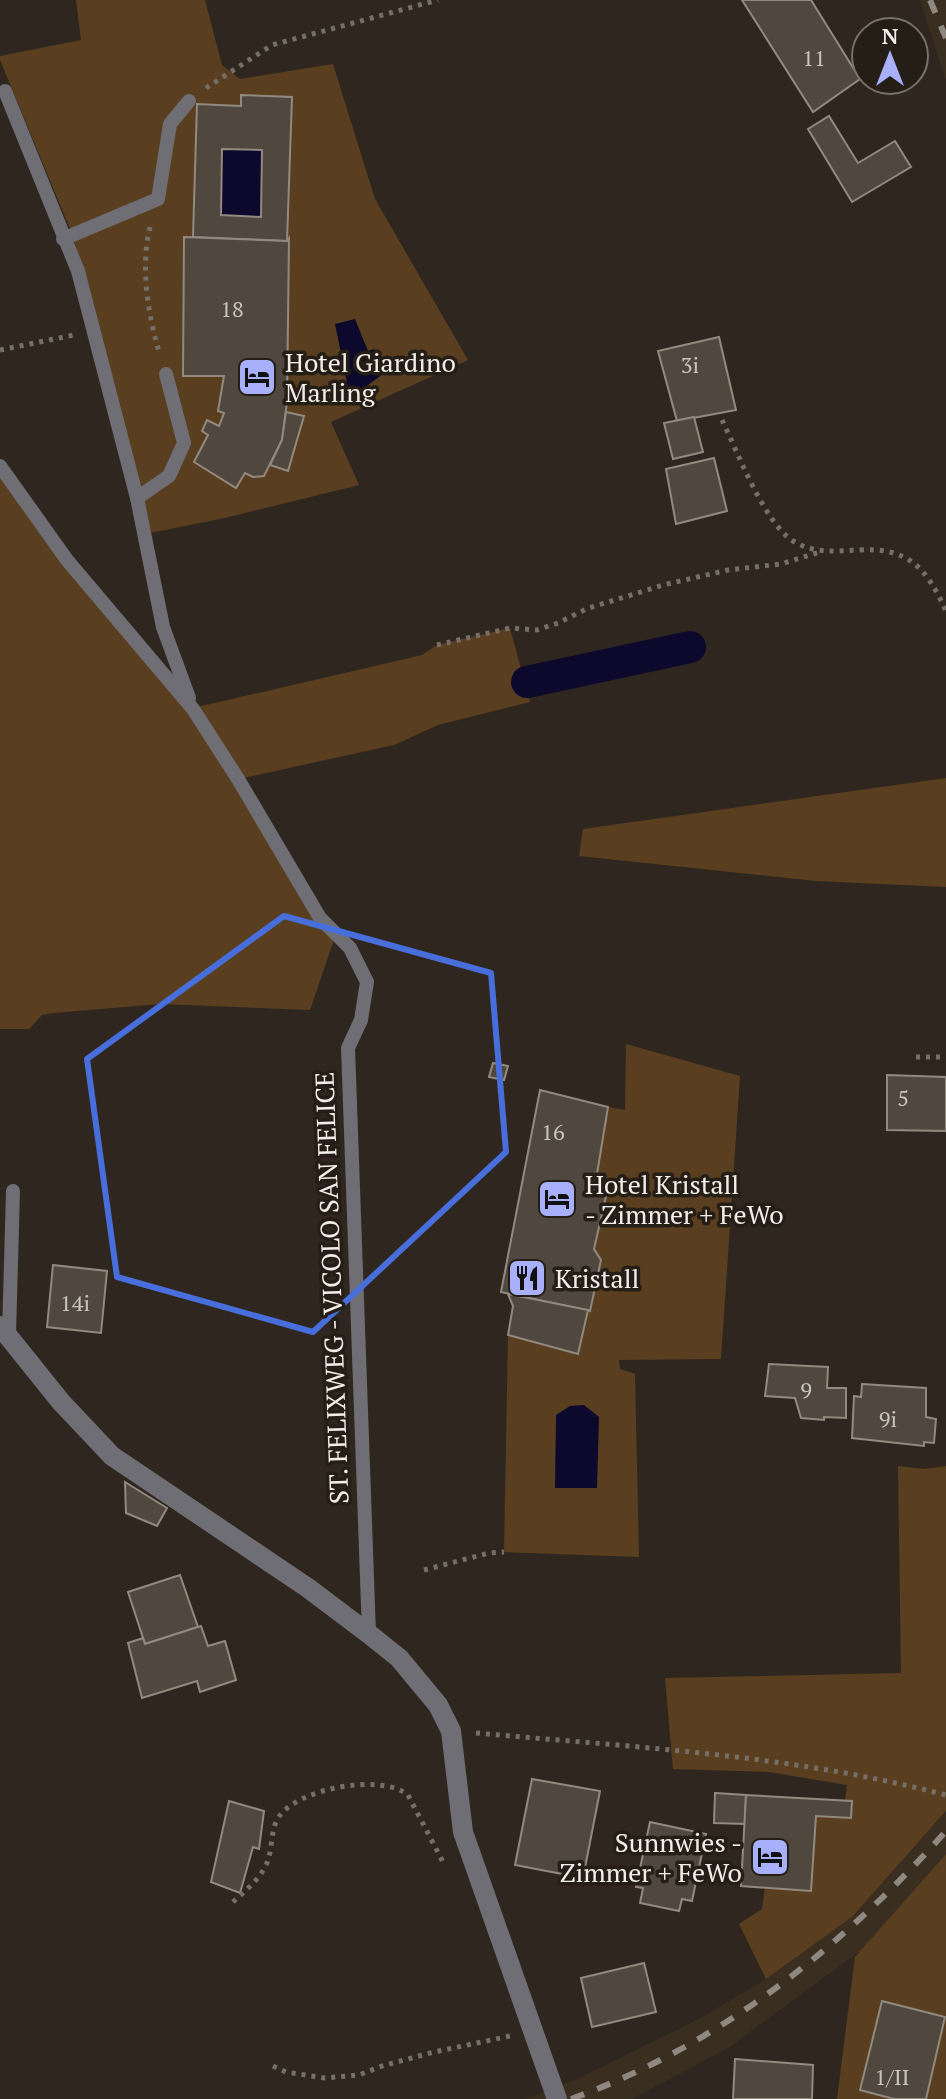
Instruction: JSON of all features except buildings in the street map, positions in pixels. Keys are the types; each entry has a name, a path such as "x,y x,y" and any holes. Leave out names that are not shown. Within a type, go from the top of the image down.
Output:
{"street":[{"path":"4,1330 61,1402 112,1456 308,1588 399,1658 422,1684 451,1731 463,1832 557,2099"}],"lane":[{"name":"ST. FELIXWEG - VICOLO SAN FELICE","path":"5,91 78,271 137,498 163,627 193,709"},
{"path":"63,239 158,199 170,124 189,101"},
{"path":"137,498 169,476 184,443 166,374"},
{"name":"ST. FELIXWEG - VICOLO SAN FELICE","path":"0,466 67,560 193,709 320,918 350,948 367,982 361,1020 348,1048 369,1634"},
{"path":"4,1330 13,1191"}],"path":[{"path":"207,87 272,45 438,0"},
{"path":"158,199 148,232 146,288 152,328 166,374"},
{"path":"0,350 95,331"},
{"path":"722,420 770,518 796,543 832,553 879,550 896,553 924,570 946,611"},
{"path":"437,645 510,628 537,630 586,609 663,585 728,570 781,564 823,551"},
{"path":"916,1057 946,1057"},
{"path":"424,1570 504,1552"},
{"path":"451,1731 768,1762 905,1784 946,1795"},
{"path":"233,1902 253,1884 267,1864 277,1819 301,1800 330,1789 385,1784 400,1788 408,1795 428,1830 446,1869"},
{"path":"273,2066 286,2072 325,2078 359,2075 421,2055 519,2033 511,2027"}],"highlighted area":[{"path":"284,916 491,973 506,1152 313,1332 117,1277 87,1059"}],"shaded area":[{"path":"76,0 205,0 222,65 240,79 333,64 375,199 468,360 331,422 359,485 145,534 73,236 0,60 0,56 81,40"},
{"path":"920,0 946,0 946,81 930,31 930,16 925,16"},
{"path":"222,149 262,150 261,217 221,215"},
{"path":"355,319 368,351 374,349 383,374 364,388 349,393 335,324"},
{"path":"0,466 193,708 422,655 437,645 510,628 530,702 438,725 394,745 239,779 336,934 310,1010 160,1004 53,1013 42,1015 29,1029 0,1029"},
{"path":"946,778 946,887 816,881 579,856 583,829"},
{"path":"626,1044 740,1076 721,1359 619,1360 620,1369 635,1374 639,1557 504,1552 508,1335 578,1354 601,1260 594,1249 606,1196 597,1174 608,1107 625,1110"},
{"path":"584,1405 599,1417 597,1488 555,1488 556,1415 570,1406"},
{"path":"898,1466 924,1469 946,1466 946,1811 852,1917 766,1979 739,1924 762,1909 765,1888 811,1890 816,1816 851,1818 852,1801 845,1800 847,1785 769,1772 673,1769 665,1678 901,1673"},
{"path":"946,1812 946,1854 863,1949 728,2048 632,2099 526,2099 581,2077 701,2018 766,1979 852,1917"},
{"path":"946,1854 946,2099 837,2099 855,1957"}],"waterway":[{"path":"527,682 690,647"}],"railway":[{"path":"930,0 946,38"},
{"path":"571,2099 677,2051 775,1989 865,1914 946,1831"}],"place":[{"name":"Hotel Giardino Marling","path":"257,377"},
{"name":"Hotel Kristall - Zimmer + FeWo","path":"557,1199"},
{"name":"Kristall","path":"527,1278"},
{"name":"Sunnwies - Zimmer + FeWo","path":"770,1857"}]}
